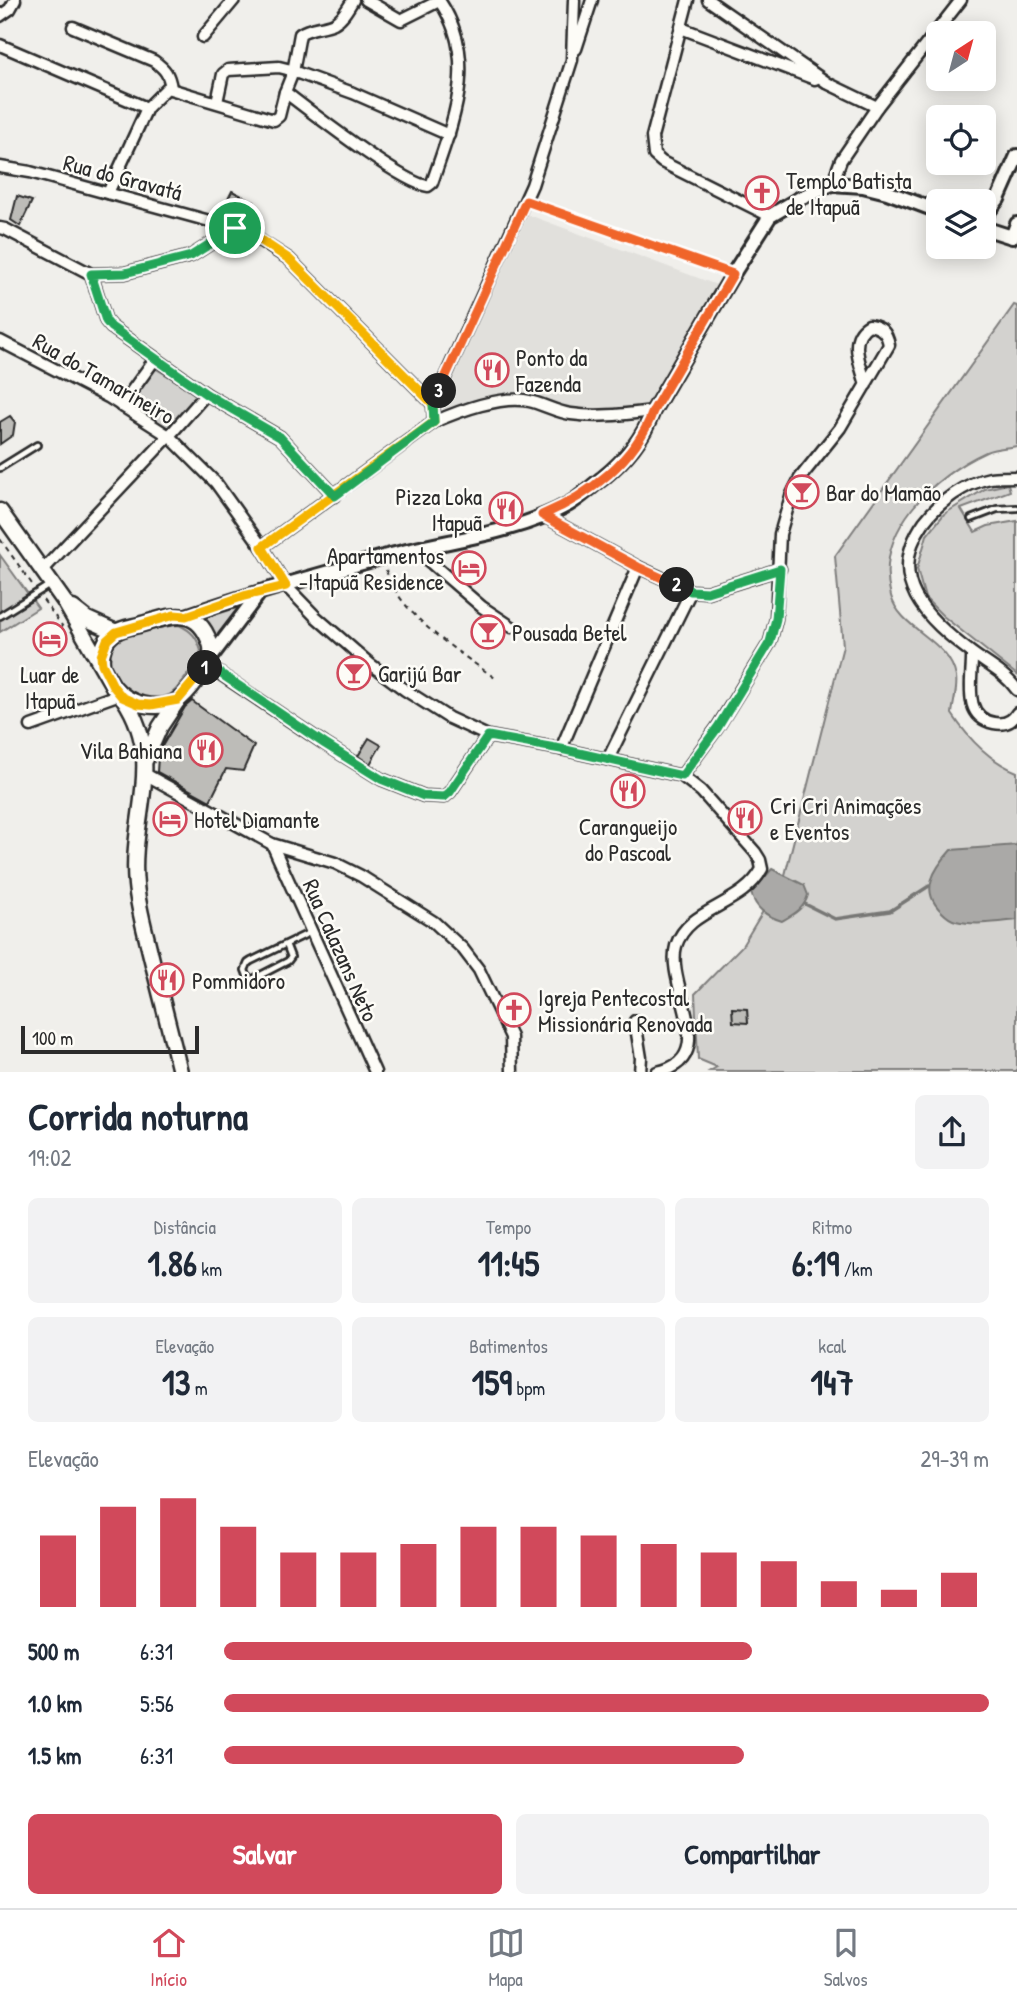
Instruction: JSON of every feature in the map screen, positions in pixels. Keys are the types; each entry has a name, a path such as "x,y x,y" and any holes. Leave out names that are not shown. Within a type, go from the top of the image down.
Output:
{"main road":[{"path":"0,511 64,601 108,678 134,713 141,731 145,767 136,884 180,1072"},
{"path":"64,601 87,619 116,632"},
{"path":"102,664 103,648 116,632 174,615 186,616 205,632 211,643 209,661 160,727 145,767"},
{"path":"121,695 138,704 151,705 178,700"}],"street":[{"path":"0,16 10,9 15,0"},
{"path":"203,37 234,0"},
{"path":"108,192 147,108 162,91 171,88 274,120 279,116 293,72 299,37 305,31 332,24 341,18 353,0"},
{"path":"285,92 386,165 421,186 432,183 459,97 461,62 457,36 446,10 439,1 401,20 366,0"},
{"path":"572,60 575,0"},
{"path":"434,422 433,404 526,201 592,0"},
{"path":"688,0 652,137 654,155 662,162 770,216"},
{"path":"708,0 829,84"},
{"path":"832,184 841,160 877,107 961,0"},
{"path":"73,27 154,61 164,68 171,88"},
{"path":"681,28 829,84 877,107"},
{"path":"0,45 147,108"},
{"path":"217,102 223,74 228,70 279,67 353,93 449,135"},
{"path":"996,202 1017,156"},
{"name":"Rua do Gravatá","path":"0,167 108,192 235,228 256,237 289,259 433,404"},
{"path":"186,616 383,557 521,524 570,503 612,471 637,445 648,427 653,411 770,216 802,197 832,184 863,186 926,207"},
{"path":"996,232 1014,239 1017,224"},
{"path":"3,228 91,274 125,273 191,256 235,228"},
{"path":"91,274 106,321 206,394 280,437 335,496"},
{"path":"657,1072 679,1063 688,1051 690,1031 674,957 677,943 686,929 710,909 735,898 749,887 761,869 755,852 701,791 682,776 718,727 770,642 776,619 780,534 791,496 800,478 840,428 866,385 889,345 884,331 869,325 858,335 856,344 866,385"},
{"name":"Rua do Tamarineiro","path":"0,341 121,406 169,436 216,483 286,586 316,617 370,664 449,718 488,736 682,776"},
{"path":"121,406 155,359"},
{"path":"42,571 206,394"},
{"path":"262,547 434,422 456,412 518,400 579,415 653,411"},
{"path":"1017,477 989,478 953,495 928,518 910,547 906,567 909,585 918,603 972,654 1010,680 1017,690"},
{"path":"542,515 638,567 691,591 707,592 780,569"},
{"path":"416,550 482,607 512,627"},
{"path":"561,749 638,567"},
{"path":"608,759 691,591"},
{"path":"260,592 209,661 325,744 381,779 424,796 444,797 488,736"},
{"path":"972,654 971,704 977,715 986,722 1000,725 1013,720 1017,713"},
{"path":"31,726 121,695"},
{"path":"145,767 272,844 335,863 361,876 434,922 463,949 480,970 511,1037 512,1072"},
{"name":"Rua Calazans Neto","path":"272,844 375,1072"},
{"path":"635,1021 641,1058 640,1072"}],"lane":[{"path":"526,201 733,274"},
{"path":"0,468 37,445"},
{"path":"971,519 997,509 1017,508"},
{"path":"0,616 52,584"},
{"path":"286,944 291,957 288,961 253,979 248,978 245,970 248,963 286,944 312,931"}],"path":[{"path":"0,540 67,634"},
{"path":"389,579 430,632 495,678"}],"shaded area":[{"path":"521,212 725,288 653,411 579,415 524,400 447,410 433,404"},
{"path":"1014,305 1017,306 1017,446 986,452 966,462 928,491 899,529 891,550 888,572 891,596 896,608 944,653 952,664 956,691 952,714 980,748 1017,772 1017,1071 710,1071 717,1067 698,1059 695,994 742,946 785,875 843,646 835,556"},
{"path":"153,367 200,395 168,431 130,403"},
{"path":"1008,484 1010,491 961,509 975,532 988,526 1017,521 1017,675 943,616 925,598 917,569 927,535 944,514 985,489"},
{"path":"0,555 38,608 0,632"},
{"path":"242,604 213,640 195,616"},
{"path":"179,625 193,635 201,651 193,666 176,689 163,700 146,701 137,697 114,673 110,663 113,645 133,634"},
{"path":"1017,845 1017,920 963,922 950,919 935,904 931,896 931,880 951,850"},
{"path":"772,869 804,885 808,895 801,908 782,921 762,911 751,893"}],"building":[{"path":"232,191 254,202 247,217 225,205"},
{"path":"17,196 32,201 20,226 11,220"},
{"path":"10,416 15,422 13,435 0,444 0,422"},
{"name":"Vila Bahiana","path":"192,701 254,746 243,771 226,769 210,801 157,772 161,748 185,707"},
{"path":"369,738 381,745 370,764 358,756"},
{"path":"732,1008 747,1009 748,1023 733,1022"}],"waterway":[{"path":"805,904 835,919 890,911 929,886"}],"place":[{"name":"Templo Batista de Itapuã","path":"762,193"},
{"name":"Ponto da Fazenda","path":"492,370"},
{"name":"Bar do Mamão","path":"802,492"},
{"name":"Pizza Loka Itapuã","path":"506,509"},
{"name":"Apartamentos -Itapuã Residence","path":"469,568"},
{"name":"Pousada Betel","path":"488,632"},
{"name":"Luar de Itapuã","path":"50,639"},
{"name":"Garijú Bar","path":"354,673"},
{"name":"Vila Bahiana","path":"206,750"},
{"name":"Carangueijo do Pascoal","path":"628,791"},
{"name":"Cri Cri Animações e Eventos","path":"745,818"},
{"name":"Hotel Diamante","path":"170,819"},
{"name":"Pommidoro","path":"167,980"},
{"name":"Igreja Pentecostal Missionária Renovada","path":"514,1010"}],"route":[{"path":"235,228 191,256 125,273 91,274 106,321 206,394 280,437 335,496 384,459 434,422 433,404 526,201 733,274 653,411 648,427 637,445 612,471 570,503 542,515 638,567 691,591 707,592 780,569 776,619 770,642 718,727 682,776 488,736 450,792 444,797 424,796 381,779 208,665 183,696 168,704 138,704 122,697 113,686 101,656 111,635 166,617 186,616 244,596 286,586 262,547 335,496 434,422 433,404 289,259 256,237 235,228"}]}
